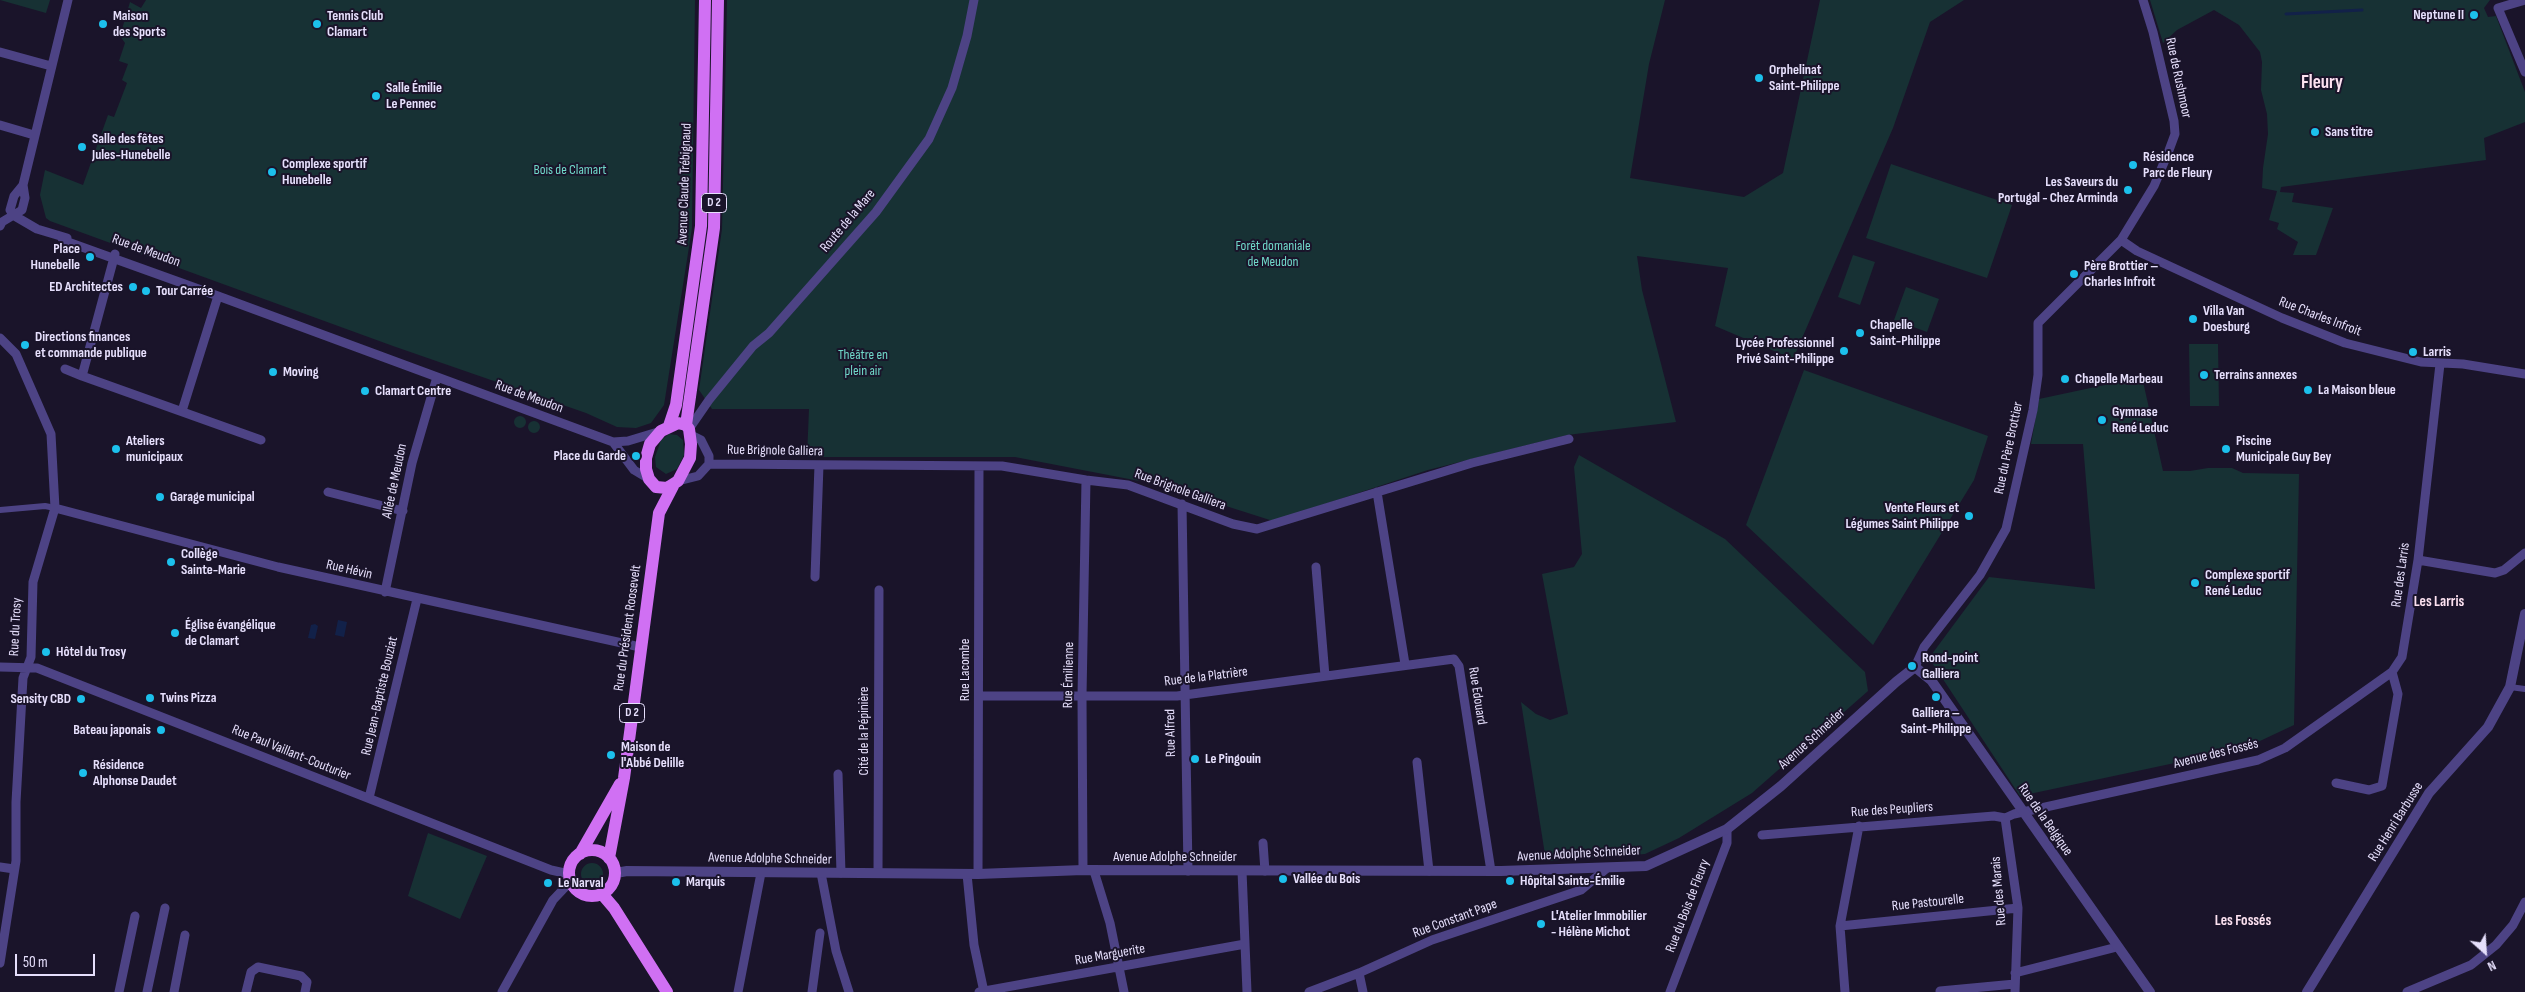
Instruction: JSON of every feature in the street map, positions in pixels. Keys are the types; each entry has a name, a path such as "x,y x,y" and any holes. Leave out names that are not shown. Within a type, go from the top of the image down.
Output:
{"main road":[{"name":"Avenue Claude Trébignaud","path":"665,428 676,406 701,226 705,0"},
{"name":"Avenue Claude Trébignaud","path":"689,430 714,228 718,0"},
{"path":"678,423 689,430 690,458 676,484 662,488 651,481 646,458 650,444 665,428 678,423"},
{"name":"Rue du Président Roosevelt","path":"610,858 624,778 659,513 651,481"},
{"name":"Rue du Président Roosevelt","path":"659,513 676,484"},
{"name":"Rue du Président Roosevelt","path":"580,854 624,778"},
{"path":"595,851 610,858 616,873 612,886 602,894 584,895 574,887 570,877 572,862 580,854 595,851"},
{"path":"602,894 614,908 667,992"}],"street":[{"path":"13,215 10,210 14,196 23,185 68,0"},
{"name":"Route de la Mare","path":"689,430 709,400 753,346 769,333 876,212 929,139 952,88 967,36 974,0"},
{"name":"Rue de Rushmoor","path":"2121,240 2134,222 2154,186 2175,134 2162,65 2143,0"},
{"path":"2525,0 2498,8 2525,72"},
{"path":"0,52 51,66"},
{"path":"0,126 34,135"},
{"path":"0,216 13,215"},
{"path":"0,226 2,222 13,215"},
{"name":"Rue de Meudon","path":"13,215 37,229 62,238 70,238 114,256 210,289 218,296 612,442 628,441 665,428"},
{"name":"Rue Charles Infroit","path":"2121,240 2137,251 2274,315 2336,340 2404,358 2440,364 2463,364 2525,374"},
{"name":"Rue du Père Brottier","path":"1915,667 1924,647 1980,575 2006,529 2034,401 2038,375 2038,323 2121,240"},
{"path":"82,376 114,256"},
{"path":"182,411 218,296"},
{"name":"Rue du Trosy","path":"0,338 16,354 51,434 55,508 33,579 31,657 22,678 14,869 0,963"},
{"name":"Rue des Larris","path":"2392,672 2402,657 2418,560 2440,364"},
{"path":"65,369 261,440"},
{"name":"Allée de Meudon","path":"385,592 412,463 437,377"},
{"path":"676,484 698,476 709,464 709,456 701,440 689,430"},
{"name":"Rue Brignole Galliera","path":"709,464 1002,466 1128,485 1233,524 1257,529 1472,463 1569,439"},
{"path":"612,442 634,470 651,481"},
{"path":"815,577 819,465"},
{"name":"Rue Lacombe","path":"979,466 979,696 973,874 974,945 982,992"},
{"name":"Rue Émilienne","path":"1086,480 1082,696 1089,871 1110,923 1124,992"},
{"path":"328,492 403,510"},
{"path":"1377,492 1405,664"},
{"name":"Rue Alfred","path":"1182,504 1188,871"},
{"path":"0,510 44,506 55,508"},
{"name":"Rue Hévin","path":"55,508 278,568 640,647"},
{"path":"2418,560 2495,573 2504,570 2525,553"},
{"path":"1316,567 1325,676"},
{"name":"Cité de la Pépinière","path":"878,873 879,590"},
{"name":"Rue Jean-Baptiste Bouziat","path":"370,798 417,599"},
{"name":"Rue Henri Barbusse","path":"2307,992 2429,793 2488,727 2510,687 2525,614"},
{"name":"Rue Edouard","path":"1405,664 1449,658 1457,661 1491,871"},
{"name":"Rue de la Platrière","path":"979,696 1185,695 1405,664"},
{"name":"Rue Paul Vaillant-Couturier","path":"0,667 36,668 570,877"},
{"name":"Rue de la Belgique","path":"1915,667 1931,680 2150,992"},
{"name":"Avenue Schneider","path":"1726,828 1781,786 1915,667"},
{"path":"2336,784 2369,790 2382,786 2398,694 2392,672"},
{"name":"Avenue des Fossés","path":"2024,813 2258,760 2285,748 2392,672"},
{"path":"2510,687 2525,689"},
{"path":"1417,762 1429,871"},
{"path":"838,774 841,873"},
{"name":"Rue des Peupliers","path":"1762,835 1994,816 2005,818 2024,813"},
{"name":"Rue des Marais","path":"2005,818 2018,908 2015,988"},
{"path":"1845,992 1840,926 1859,826"},
{"name":"Avenue Adolphe Schneider","path":"616,873 628,870 973,874 1089,871 1491,871 1607,868 1646,866 1726,828"},
{"name":"Rue du Bois de Fleury","path":"1670,992 1727,844 1726,828"},
{"path":"1264,843 1265,871"},
{"path":"0,867 14,869"},
{"name":"Rue Constant Pape","path":"1309,992 1440,938 1581,890 1607,868"},
{"path":"1242,871 1247,992"},
{"path":"738,992 761,873"},
{"path":"821,873 836,951 849,992"},
{"path":"502,992 552,902 570,877"},
{"path":"2407,992 2471,965 2496,945 2513,925 2525,902"},
{"path":"148,992 165,908"},
{"name":"Rue Pastourelle","path":"1840,926 2018,908"},
{"path":"119,992 135,916"},
{"path":"812,992 820,933"},
{"path":"174,992 185,935"},
{"name":"Rue Marguerite","path":"982,992 1245,944"},
{"path":"2015,973 2117,947"},
{"path":"246,992 251,972 258,967 301,976 307,982 305,992"},
{"path":"1359,973 1363,992"},
{"path":"1940,991 2015,988"}],"green space":[{"path":"0,0 50,0 46,13"},
{"name":"Bois de Clamart","path":"146,0 695,0 692,228 664,405 651,423 636,428 617,427 586,413 393,346 46,218 40,195 45,170 83,185 108,115 114,117 127,83 122,80 128,64 119,61 125,43 120,36 130,2 141,8"},
{"name":"Forêt domaniale de Meudon","path":"727,0 1665,0 1649,64 1630,178 1744,197 1783,173 1820,0 1964,0 1930,22 1893,128 1793,359 1715,326 1728,268 1637,256 1642,290 1676,422 1567,435 1428,470 1273,521 1160,485 1015,457 807,457 809,409 712,409 699,390 722,229"},
{"path":"2150,0 2490,0 2484,8 2488,17 2496,16 2525,92 2525,122 2484,138 2486,160 2281,187 2280,192 2294,193 2292,202 2333,208 2316,255 2293,255 2298,242 2277,229 2279,223 2269,220 2277,191 2262,188 2268,134 2267,114 2261,90 2262,62 2260,52 2239,25 2214,10 2177,30 2163,43"},
{"path":"1891,164 2012,205 1987,278 1866,238"},
{"path":"1853,255 1875,262 1860,305 1838,297"},
{"path":"1906,287 1939,299 1927,332 1894,320"},
{"name":"Terrains annexes","path":"2189,344 2218,344 2219,406 2190,406"},
{"path":"1804,370 1988,436 1974,480 1873,645 1746,525"},
{"name":"Complexe sportif René Leduc","path":"2142,377 2163,471 2232,468 2243,473 2299,474 2294,725 2245,748 2020,796 1929,658 1989,577 2095,589 2083,444 2031,444 2039,399"},
{"path":"518,416 522,416 526,422 522,428 518,428 514,424 514,420"},
{"path":"534,421 540,427 534,433 528,427"},
{"path":"669,434 677,435 683,440 684,455 677,469 666,474 656,467 655,457 661,440"},
{"path":"1579,455 1725,539 1865,672 1868,691 1752,793 1679,838 1645,854 1546,861 1521,702 1536,714 1550,720 1568,714 1542,574 1574,567 1582,554 1574,467"},
{"path":"428,833 487,856 460,919 408,896"},
{"path":"588,863 596,863 603,870 603,878 596,885 588,885 581,878 581,870"}],"water":[{"path":"338,620 347,622 344,637 335,635"},
{"path":"315,624 318,626 315,639 308,638 311,625"}],"waterway":[{"path":"2286,14 2362,10"}],"place":[{"name":"Neptune II","path":"2474,15"},
{"name":"Maison des Sports","path":"103,24"},
{"name":"Tennis Club Clamart","path":"317,24"},
{"name":"Orphelinat Saint-Philippe","path":"1759,78"},
{"name":"Salle Émilie Le Pennec","path":"376,96"},
{"name":"Sans titre","path":"2315,132"},
{"name":"Salle des fêtes Jules-Hunebelle","path":"82,147"},
{"name":"Résidence Parc de Fleury","path":"2133,165"},
{"name":"Complexe sportif Hunebelle","path":"272,172"},
{"name":"Les Saveurs du Portugal - Chez Arminda","path":"2128,190"},
{"name":"Place Hunebelle","path":"90,257"},
{"name":"Père Brottier – Charles Infroit","path":"2074,274"},
{"name":"ED Architectes","path":"133,287"},
{"name":"Tour Carrée","path":"146,291"},
{"name":"Villa Van Doesburg","path":"2193,319"},
{"name":"Chapelle Saint-Philippe","path":"1860,333"},
{"name":"Directions finances et commande publique","path":"25,345"},
{"name":"Lycée Professionnel Privé Saint-Philippe","path":"1844,351"},
{"name":"Larris","path":"2413,352"},
{"name":"Moving","path":"273,372"},
{"name":"Terrains annexes","path":"2204,375"},
{"name":"Chapelle Marbeau","path":"2065,379"},
{"name":"La Maison bleue","path":"2308,390"},
{"name":"Clamart Centre","path":"365,391"},
{"name":"Gymnase René Leduc","path":"2102,420"},
{"name":"Ateliers municipaux","path":"116,449"},
{"name":"Piscine Municipale Guy Bey","path":"2226,449"},
{"name":"Place du Garde","path":"636,456"},
{"name":"Garage municipal","path":"160,497"},
{"name":"Vente Fleurs et Légumes Saint Philippe","path":"1969,516"},
{"name":"Collège Sainte-Marie","path":"171,562"},
{"name":"Complexe sportif René Leduc","path":"2195,583"},
{"name":"Église évangélique de Clamart","path":"175,633"},
{"name":"Hôtel du Trosy","path":"46,652"},
{"name":"Rond-point Galliera","path":"1912,666"},
{"name":"Galliera – Saint-Philippe","path":"1936,697"},
{"name":"Twins Pizza","path":"150,698"},
{"name":"Sensity CBD","path":"81,699"},
{"name":"Bateau japonais","path":"161,730"},
{"name":"Maison de l'Abbé Delille","path":"611,755"},
{"name":"Le Pingouin","path":"1195,759"},
{"name":"Résidence Alphonse Daudet","path":"83,773"},
{"name":"Vallée du Bois","path":"1283,879"},
{"name":"Hôpital Sainte-Émilie","path":"1510,881"},
{"name":"Marquis","path":"676,882"},
{"name":"Le Narval","path":"548,883"},
{"name":"L'Atelier Immobilier - Hélène Michot","path":"1541,924"}],"district":[{"name":"Fleury","path":"2322,83"},
{"name":"Les Larris","path":"2439,602"},
{"name":"Les Fossés","path":"2243,921"}],"park label":[{"name":"Théâtre en plein air","path":"863,364"}]}
